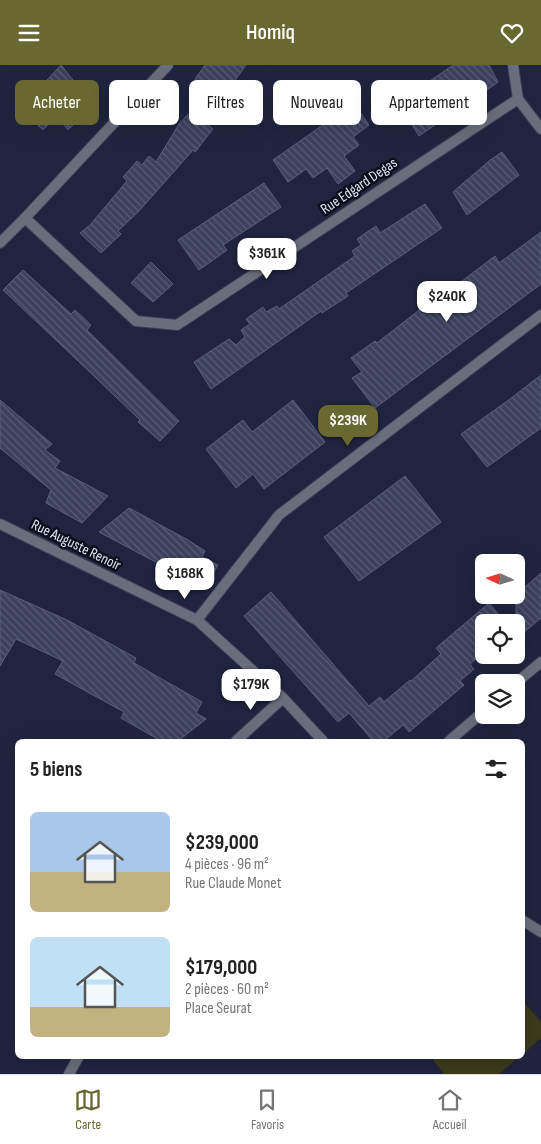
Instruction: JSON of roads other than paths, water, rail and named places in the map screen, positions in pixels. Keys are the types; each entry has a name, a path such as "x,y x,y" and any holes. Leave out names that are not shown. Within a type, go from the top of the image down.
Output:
{"street":[{"path":"0,243 168,65"},
{"path":"513,65 518,99 541,129"},
{"name":"Rue Edgard Degas","path":"25,218 136,321 177,325 518,99"},
{"path":"197,620 279,515 541,315"},
{"name":"Rue Auguste Renoir","path":"0,525 197,620 283,698 322,739"},
{"path":"525,675 541,662"},
{"path":"238,739 283,698"},
{"path":"451,739 475,719"},
{"path":"525,922 541,932"},
{"path":"69,1074 77,1059"}]}
